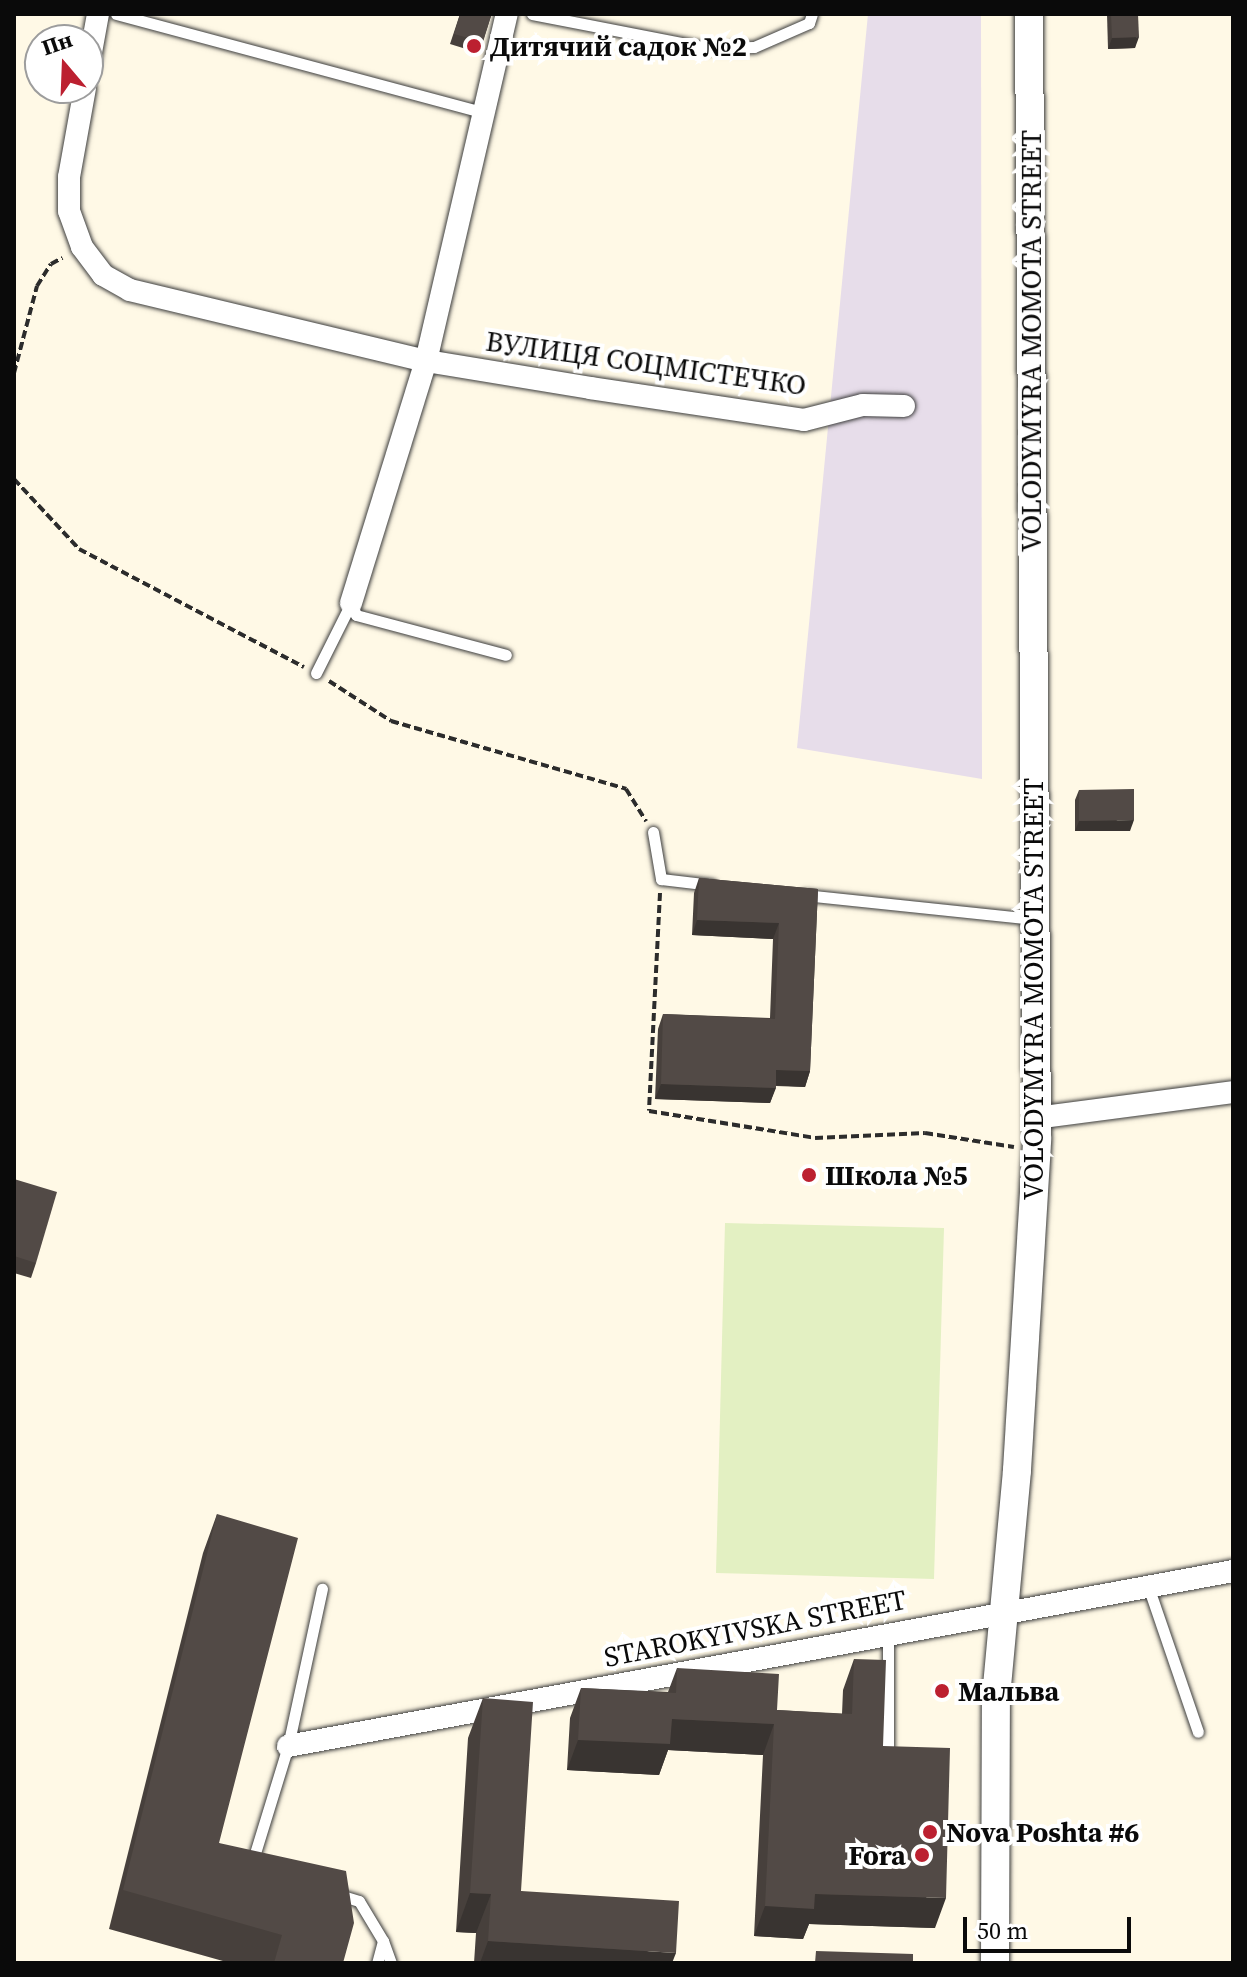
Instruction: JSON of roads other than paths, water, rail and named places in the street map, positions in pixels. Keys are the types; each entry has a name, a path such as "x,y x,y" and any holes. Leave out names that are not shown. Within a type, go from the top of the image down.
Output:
{"street":[{"path":"351,603 426,361 507,14"},
{"name":"VOLODYMYRA MOMOTA STREET","path":"995,1963 996,1697 1036,1151 1029,14"},
{"name":"ВУЛИЦЯ СОЦМІСТЕЧКО","path":"82,104 69,177 69,211 82,247 103,275 130,290 426,361 804,420 863,405 904,406"},
{"path":"1036,1118 1233,1092"},
{"name":"STAROKYIVSKA STREET","path":"288,1746 1233,1571"}],"lane":[{"path":"116,14 483,112"},
{"path":"532,14 707,48 754,47 809,23 812,14"},
{"path":"351,603 356,615 506,655"},
{"path":"316,673 351,603"},
{"path":"653,832 661,879 723,886"},
{"path":"784,892 1035,919"},
{"path":"1148,1586 1198,1732"},
{"path":"263,1873 249,1870 288,1746 322,1589"},
{"path":"888,1634 888,1762 900,1762"},
{"path":"318,1889 359,1901 383,1941 391,1963"},
{"path":"377,1963 383,1941"}],"place":[{"name":"Дитячий садок №2","path":"474,46"},
{"name":"Школа №5","path":"809,1175"},
{"name":"Мальва","path":"942,1691"},
{"name":"Nova Poshta #6","path":"930,1832"},
{"name":"Fora","path":"922,1855"}]}
